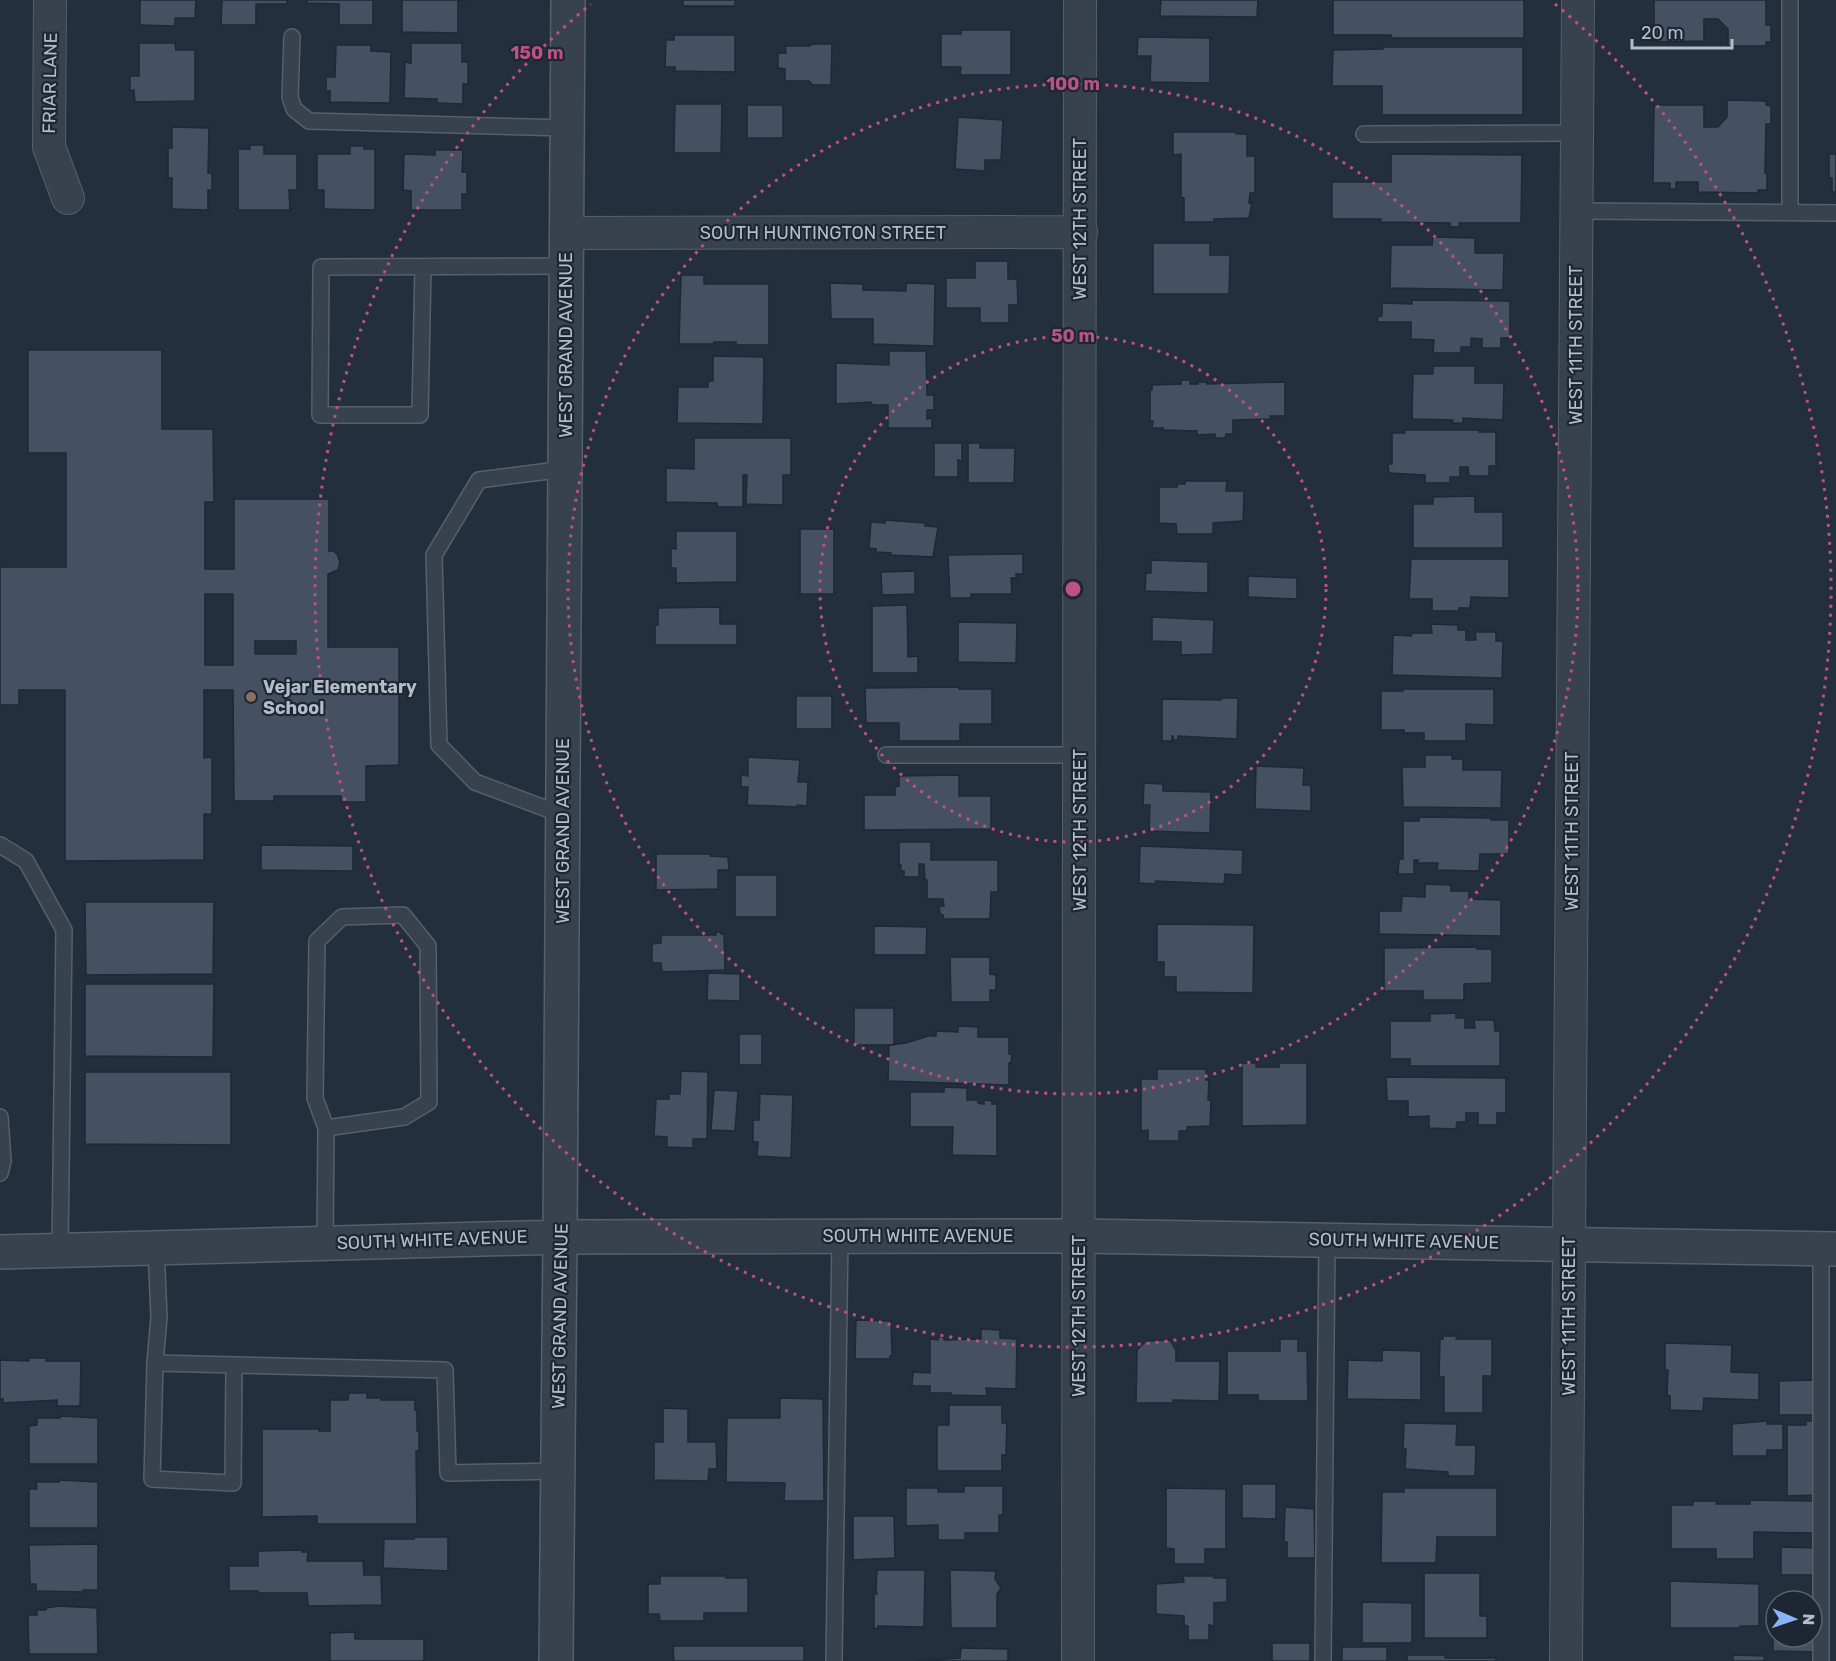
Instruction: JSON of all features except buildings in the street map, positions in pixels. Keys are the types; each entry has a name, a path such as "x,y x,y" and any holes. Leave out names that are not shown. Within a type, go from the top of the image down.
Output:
{"street":[{"name":"FRIAR LANE","path":"50,0 49,147 68,198"},
{"name":"WEST GRAND AVENUE","path":"556,1661 568,0"},
{"name":"WEST 12TH STREET","path":"1078,1661 1080,0"},
{"name":"WEST 11TH STREET","path":"1566,1661 1578,0"},
{"name":"SOUTH HUNTINGTON STREET","path":"566,233 1081,232"},
{"name":"SOUTH WHITE AVENUE","path":"0,1252 560,1237 840,1236 1079,1236 1829,1249"}],"lane":[{"path":"1790,0 1790,213"},
{"path":"292,37 290,97 294,109 309,121 567,128"},
{"path":"1364,134 1578,133"},
{"path":"1576,211 1836,213"},
{"path":"423,267 420,415 320,415 321,267 566,266"},
{"path":"563,815 475,782 439,745 435,555 479,480 565,469"},
{"path":"886,755 1080,754"},
{"path":"0,845 26,861 64,930 60,1251"},
{"path":"325,1243 326,1128 315,1098 317,941 342,917 403,915 428,946 429,1102 404,1117 326,1128"},
{"path":"0,1117 3,1161 0,1173"},
{"path":"834,1661 840,1236"},
{"path":"1323,1661 1327,1240"},
{"path":"156,1248 159,1317 155,1363 152,1479 233,1483 234,1366"},
{"path":"1821,1661 1829,1249"},
{"path":"155,1363 445,1370 448,1473 558,1471"}],"place":[{"name":"Vejar Elementary School","path":"251,697"}]}
